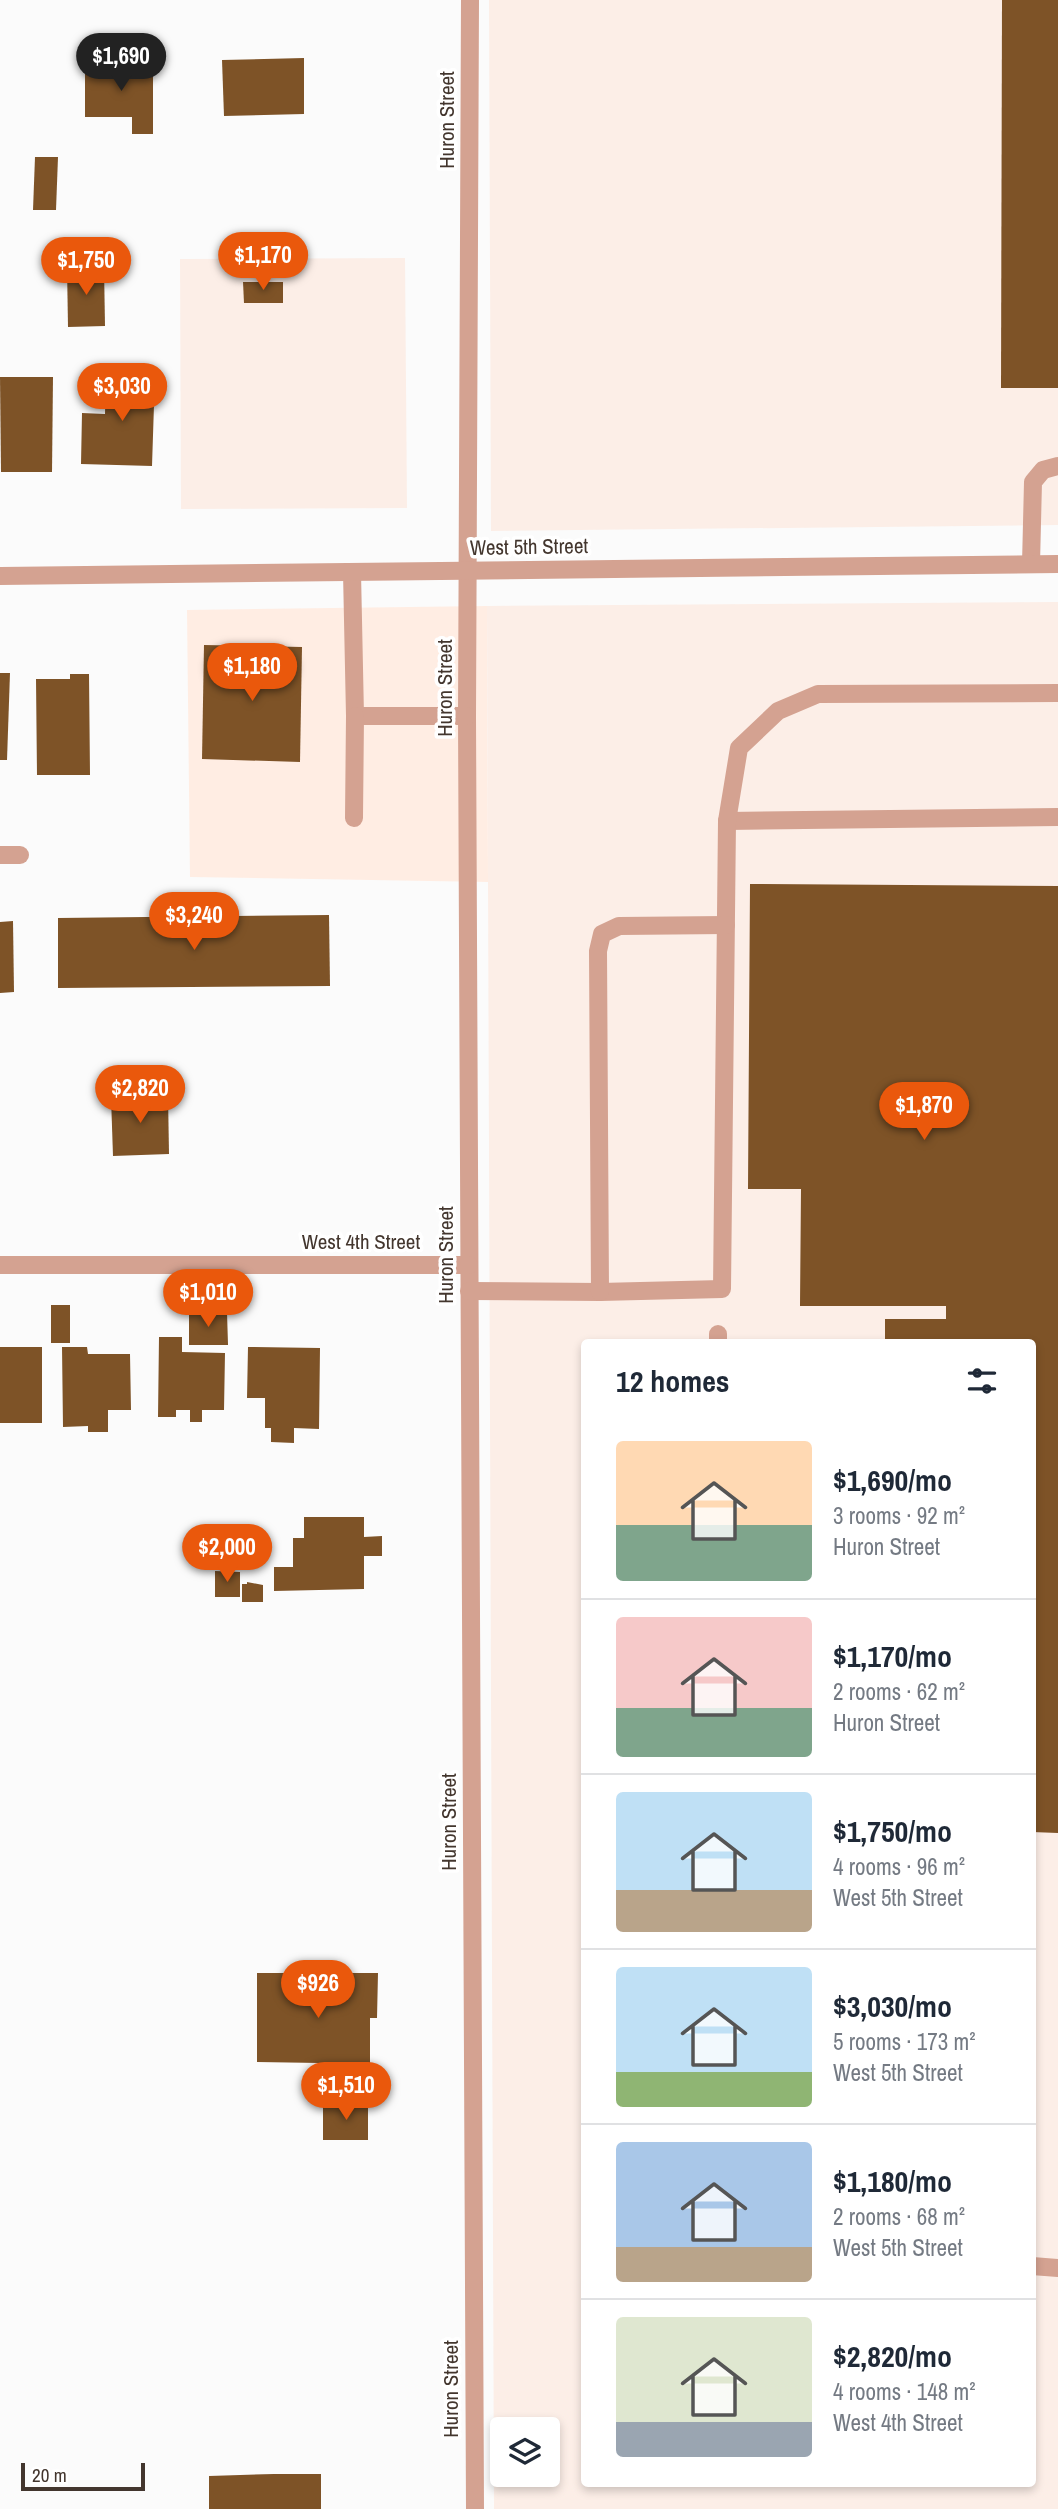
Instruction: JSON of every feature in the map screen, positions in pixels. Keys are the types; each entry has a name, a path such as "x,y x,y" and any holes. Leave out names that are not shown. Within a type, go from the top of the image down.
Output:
{"street":[{"name":"Huron Street","path":"470,0 467,716 475,2509"},
{"path":"1031,564 1033,482 1043,470 1058,466"},
{"name":"West 5th Street","path":"0,576 1058,564"},
{"path":"352,572 354,818"},
{"path":"469,1291 722,1289 727,821 739,748 778,712 818,694 1058,693"},
{"path":"355,716 467,716"},
{"path":"727,821 1058,817"},
{"path":"0,855 20,855"},
{"path":"600,1292 598,951 602,934 620,926 726,925"},
{"name":"West 4th Street","path":"0,1265 469,1265"},
{"path":"1036,2266 1058,2268"}],"shaded area":[{"path":"489,0 1058,0 1058,525 491,531"},
{"path":"405,258 407,508 181,509 180,259"},
{"path":"1058,602 1058,2509 494,2509 494,2487 560,2487 560,2417 494,2417 487,606"},
{"path":"487,606 488,882 190,877 187,610"}],"building":[{"path":"1002,0 1058,0 1058,388 1001,388"},
{"path":"304,58 304,114 224,116 222,60"},
{"path":"85,63 153,63 153,134 132,134 132,117 85,117"},
{"path":"35,157 58,157 56,210 33,210"},
{"path":"67,267 104,267 105,326 68,327"},
{"path":"243,282 283,282 283,303 244,303"},
{"path":"106,373 155,374 152,466 81,464 82,413 105,414"},
{"path":"0,377 53,377 52,472 1,472"},
{"path":"204,645 302,647 300,762 202,759"},
{"path":"0,673 10,673 7,760 0,760"},
{"path":"70,674 89,674 90,775 37,775 36,679 70,679"},
{"path":"750,884 1058,886 1058,1833 1036,1832 1036,1339 885,1339 885,1319 946,1319 946,1306 800,1306 801,1189 748,1189"},
{"path":"329,915 330,986 58,988 58,918"},
{"path":"13,921 14,992 0,993 0,922"},
{"path":"168,1095 169,1154 113,1156 111,1097"},
{"path":"51,1305 70,1305 70,1343 51,1343"},
{"path":"189,1313 227,1313 228,1345 189,1345"},
{"path":"159,1337 182,1337 182,1352 225,1353 224,1410 202,1410 202,1422 190,1422 190,1410 176,1410 176,1417 158,1417"},
{"path":"0,1347 42,1347 42,1423 0,1423"},
{"path":"62,1347 87,1347 88,1354 130,1354 131,1410 108,1410 108,1432 88,1432 88,1426 63,1427"},
{"path":"248,1347 320,1348 319,1429 294,1428 294,1443 271,1442 271,1428 265,1428 265,1398 247,1398"},
{"path":"304,1517 364,1517 364,1537 382,1536 382,1556 364,1556 364,1589 274,1591 274,1567 293,1567 293,1538 304,1538"},
{"path":"215,1571 240,1572 240,1597 215,1597"},
{"path":"247,1582 263,1585 263,1602 242,1602 242,1584"},
{"path":"257,1973 378,1973 377,2018 370,2018 370,2081 344,2081 344,2063 339,2063 339,2073 320,2073 320,2063 257,2062"},
{"path":"323,2104 368,2104 368,2140 323,2140"},
{"path":"321,2474 321,2509 209,2509 209,2476"}]}
